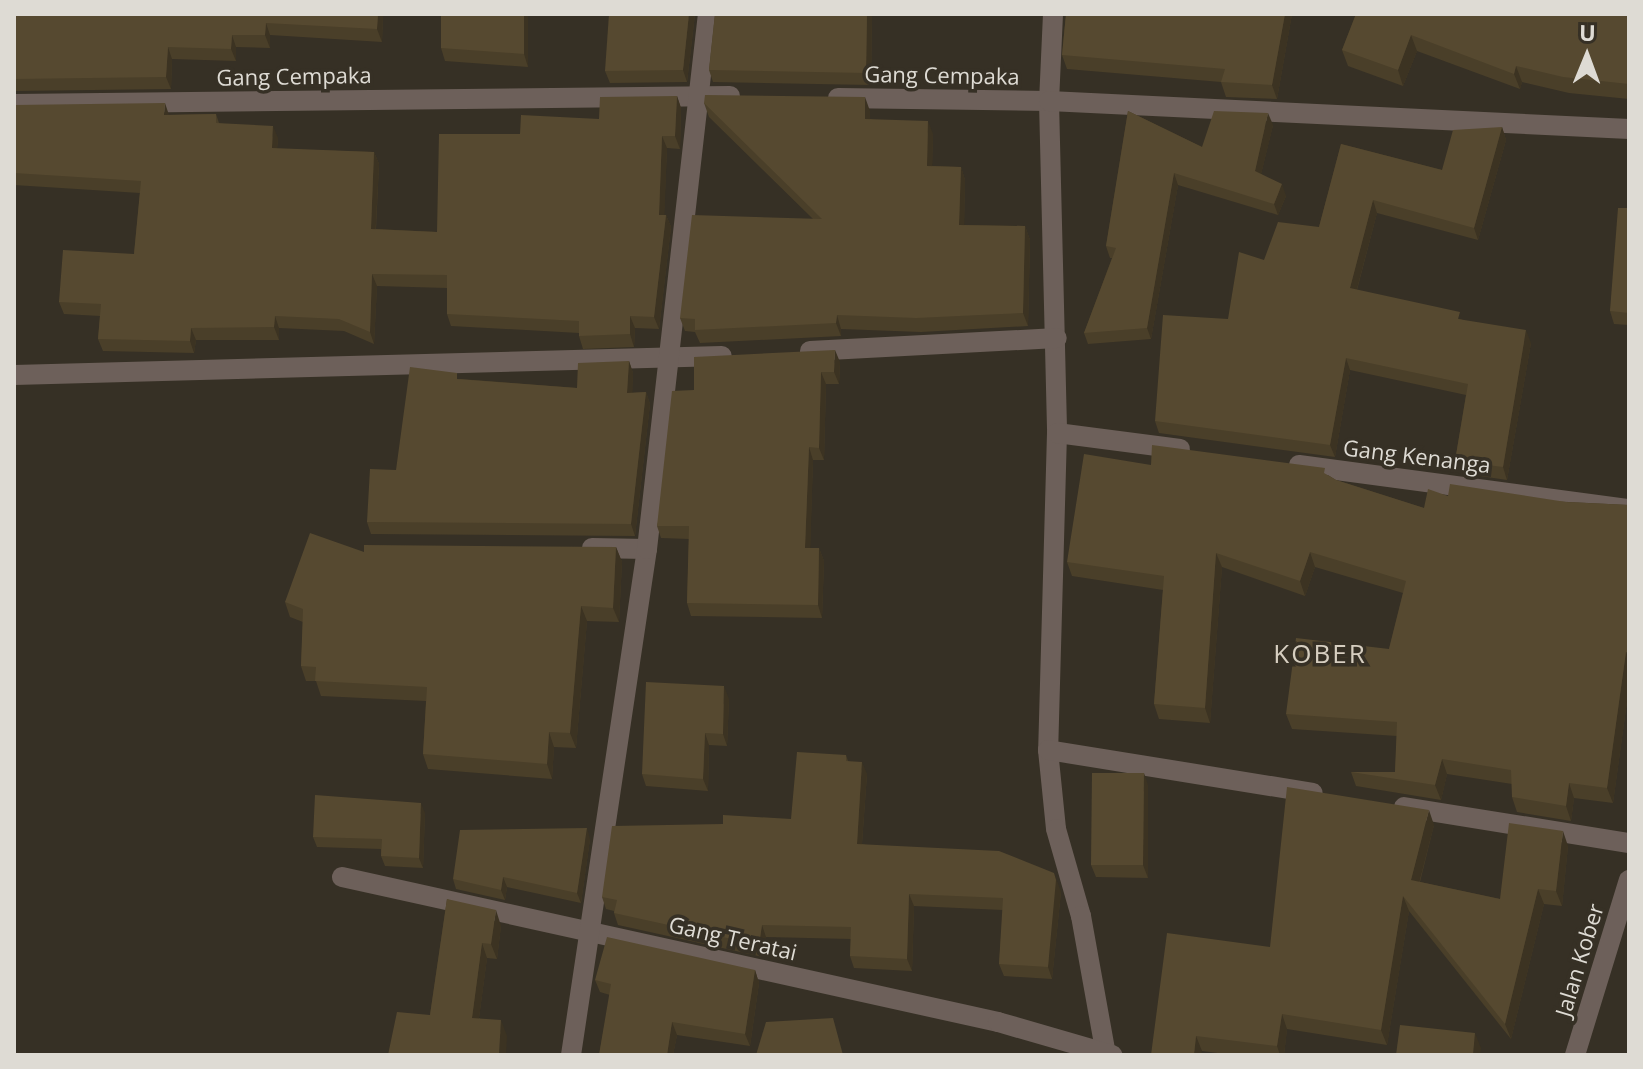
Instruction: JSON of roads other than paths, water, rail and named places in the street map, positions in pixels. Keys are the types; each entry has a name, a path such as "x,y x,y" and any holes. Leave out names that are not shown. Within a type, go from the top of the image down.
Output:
{"street":[{"path":"571,1055 593,931 647,549 708,14"},
{"path":"1053,14 1049,101 1057,433 1048,750 1056,829 1081,916 1108,1055"},
{"name":"Gang Cempaka","path":"14,104 747,96"},
{"name":"Gang Cempaka","path":"811,97 1049,101 1629,129"},
{"path":"796,352 1057,338"},
{"path":"14,375 749,354"},
{"path":"1057,433 1196,452"},
{"name":"Gang Kenanga","path":"1273,462 1629,509"},
{"path":"569,548 647,549"},
{"path":"1048,750 1341,797"},
{"path":"1387,805 1629,843"},
{"name":"Gang Teratai","path":"342,877 998,1022 1108,1055"},
{"name":"Jalan Kober","path":"1575,1055 1629,880"}],"district":[{"name":"KOBER","path":"1320,654"}]}
